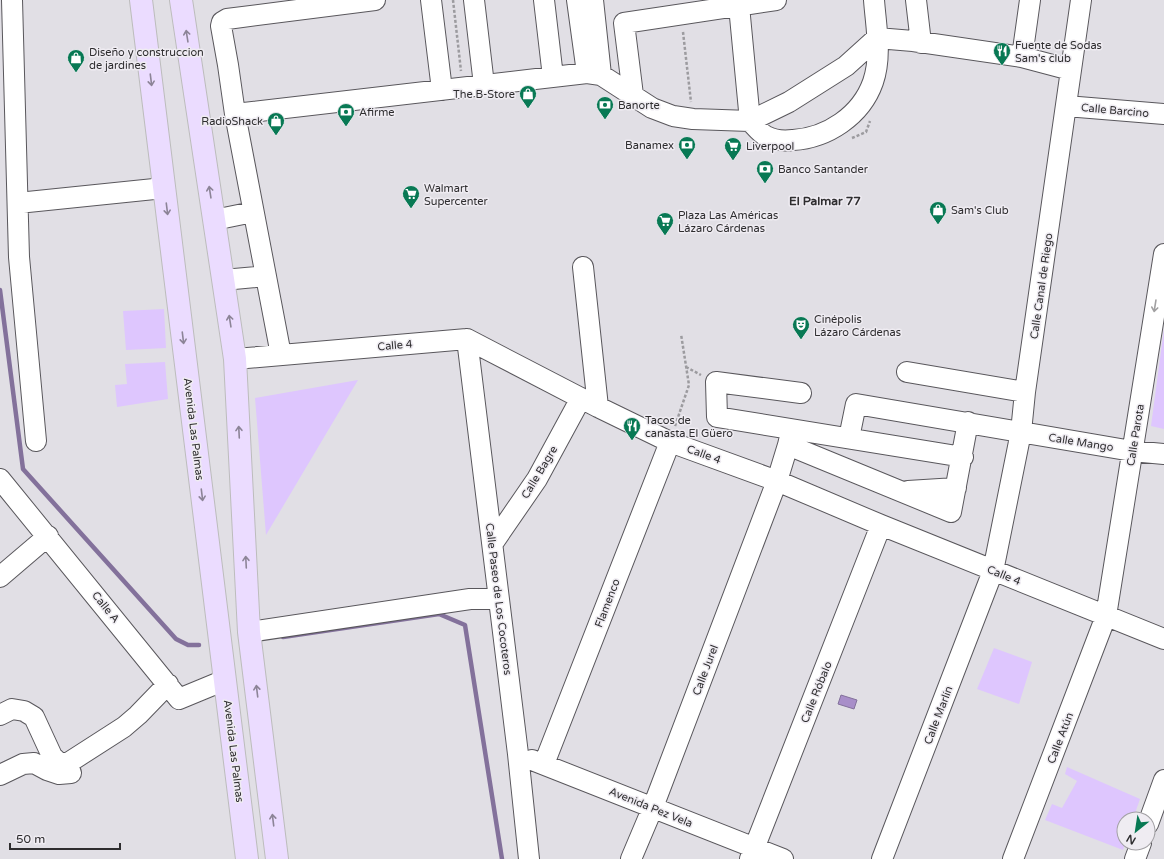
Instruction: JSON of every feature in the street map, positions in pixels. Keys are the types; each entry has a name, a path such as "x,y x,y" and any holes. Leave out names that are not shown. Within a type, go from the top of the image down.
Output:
{"main road":[{"name":"Avenida Las Palmas","path":"141,0 247,859"},
{"path":"181,0 236,359 250,632 277,859"}],"street":[{"path":"12,0 12,193 20,257 36,442"},
{"path":"281,355 235,114 221,26 222,22 227,19 375,0"},
{"path":"432,0 442,90"},
{"path":"474,0 484,85"},
{"path":"544,0 553,77"},
{"path":"577,0 594,74"},
{"path":"593,0 594,74"},
{"path":"632,95 624,23 682,7 729,5 776,0"},
{"path":"729,5 750,121 766,136 782,141 805,139 827,132 846,120 862,103 872,83 878,61 874,0"},
{"path":"916,0 921,42"},
{"path":"1022,57 1030,0"},
{"name":"Calle Canal de Riego","path":"993,571 1021,432 1025,392 1081,0"},
{"path":"235,114 463,87 594,74 652,108 673,116 693,119 750,121 789,102 846,66 877,38 921,42 1022,57 1071,70"},
{"name":"Calle Barcino","path":"1066,106 1164,114"},
{"path":"12,193 164,188"},
{"path":"214,220 253,212"},
{"name":"Calle Parota","path":"1106,616 1164,254"},
{"path":"583,267 590,403"},
{"path":"224,280 266,276"},
{"name":"Calle 4","path":"236,359 467,339 590,403 670,442 777,481 993,571 1164,639"},
{"name":"Calle Paseo de Los Cocoteros","path":"467,339 500,599 530,859"},
{"path":"907,372 1025,392"},
{"path":"801,393 716,382 717,417 789,437 902,491 951,512 968,422"},
{"name":"Calle Bagre","path":"492,543 590,403"},
{"name":"Calle Mango","path":"849,438 856,404 1164,454"},
{"path":"789,437 849,438 962,457"},
{"name":"Calle Jurel","path":"631,859 653,807 777,481 789,437"},
{"name":"Flamenco","path":"544,764 670,442"},
{"name":"Calle A","path":"0,479 173,691"},
{"name":"Calle Róbalo","path":"752,853 881,525"},
{"path":"0,577 48,536"},
{"name":"Calle Marlín","path":"882,859 993,571"},
{"path":"250,632 470,598 500,599"},
{"name":"Calle Atún","path":"1013,859 1106,616"},
{"path":"0,715 12,710 24,711 34,717 52,756 59,763 68,763 124,727 138,715 173,691 225,680"},
{"path":"0,774 23,764 34,763 59,774 71,773 114,742 142,727 157,713 173,691"},
{"name":"Avenida Pez Vela","path":"518,754 653,807 752,853 783,859"},
{"path":"1153,811 1164,780"}],"path":[{"path":"453,0 463,87"},
{"path":"682,7 693,119"},
{"path":"670,442 689,385 680,334"}],"shaded area":[{"path":"164,309 166,348 126,350 123,311"},
{"path":"1164,329 1164,429 1151,426"},
{"path":"165,362 168,399 117,407 115,385 127,384 125,364"},
{"path":"358,380 266,535 255,398"},
{"path":"994,648 1032,662 1019,704 977,689"},
{"path":"841,695 857,700 854,709 838,704"},
{"path":"1067,767 1140,799 1136,811 1116,811 1116,847 1045,820 1052,804 1062,808 1077,781 1065,774"}],"waterway":[{"path":"0,290 23,469 176,639 188,645 199,645"},
{"path":"283,637 439,614 465,625 502,859"}],"place":[{"name":"Fuente de Sodas Sam's club","path":"1002,66"},
{"name":"Diseño y construccion de jardines","path":"76,73"},
{"name":"The B-Store","path":"528,109"},
{"name":"Banorte","path":"605,120"},
{"name":"Afirme","path":"346,127"},
{"name":"RadioShack","path":"276,136"},
{"name":"Banamex","path":"687,160"},
{"name":"Liverpool","path":"733,161"},
{"name":"Banco Santander","path":"765,184"},
{"name":"Walmart Supercenter","path":"411,209"},
{"name":"Sam's Club","path":"938,225"},
{"name":"Plaza Las Américas Lázaro Cárdenas","path":"665,236"},
{"name":"Cinépolis Lázaro Cárdenas","path":"801,340"},
{"name":"Tacos de canasta El Güero","path":"632,441"}],"district":[{"name":"El Palmar 77","path":"825,201"}]}
